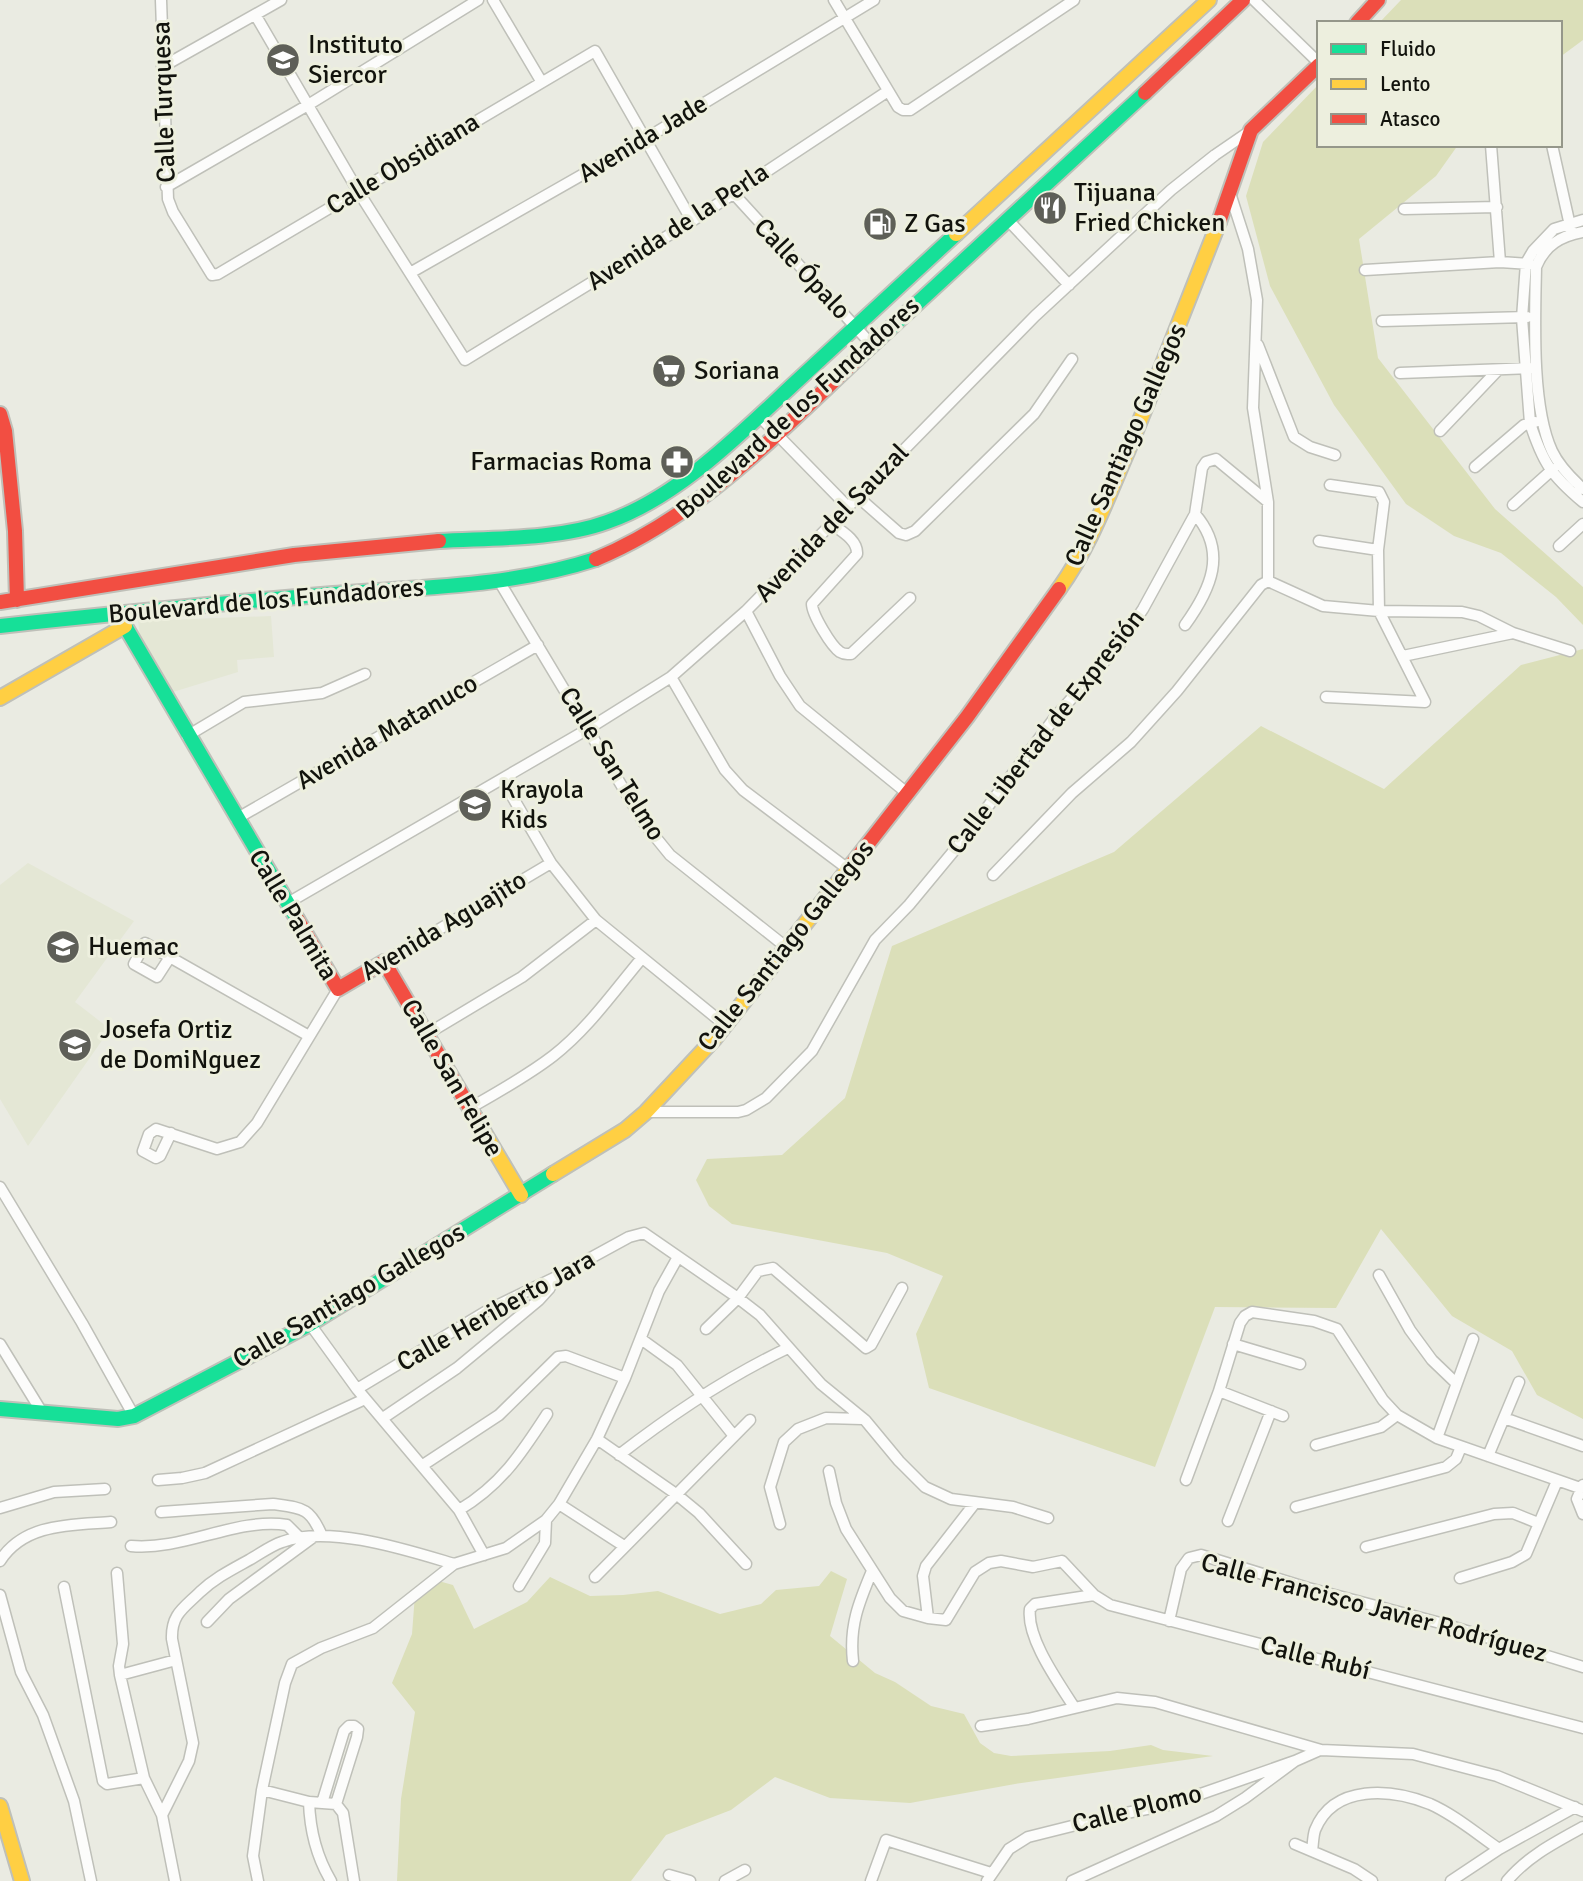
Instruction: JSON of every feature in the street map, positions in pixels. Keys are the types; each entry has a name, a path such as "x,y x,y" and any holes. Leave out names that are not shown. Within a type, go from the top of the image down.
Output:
{"main road":[{"name":"Boulevard de los Fundadores","path":"0,602 294,555 371,546 571,532 635,511 659,498 702,466 760,416 1209,0"},
{"name":"Boulevard de los Fundadores","path":"0,625 123,620 499,581 593,560 659,530 689,509 777,433 1242,0"},
{"path":"1359,21 1378,0"},
{"name":"Avenida del Sauzal","path":"1251,130 1317,66"},
{"name":"Calle Santiago Gallegos","path":"0,1409 118,1419 134,1416 310,1324 625,1130 646,1112 725,1026 967,717 1074,568 1091,537 1158,378 1230,193 1251,130"},
{"path":"0,414 5,431 17,600 13,611 0,625"},
{"path":"0,698 123,620"},
{"name":"Calle Palmita","path":"123,620 187,736 338,989"},
{"name":"Avenida Aguajito","path":"338,989 384,962"},
{"name":"Calle San Felipe","path":"384,962 521,1195"},
{"path":"0,1805 22,1881"}],"street":[{"name":"Calle Turquesa","path":"161,0 166,187 173,212 212,275"},
{"path":"162,68 281,0"},
{"path":"166,187 308,105 478,0"},
{"path":"493,0 541,81"},
{"path":"834,0 898,107 903,110 910,110 1074,0"},
{"name":"Avenida Jade","path":"410,273 645,139 874,0"},
{"path":"1254,0 1317,62"},
{"path":"256,16 358,191 410,273"},
{"name":"Calle Obsidiana","path":"212,275 218,274 595,51 645,139"},
{"name":"Avenida de la Perla","path":"410,273 465,360 692,221 888,91"},
{"name":"Avenida del Sauzal","path":"286,904 589,729 671,677 746,611 830,523 1069,285 1171,190 1251,130"},
{"path":"645,139 692,221"},
{"path":"1492,147 1500,262"},
{"path":"1553,147 1575,230"},
{"name":"Calle Ópalo","path":"733,193 872,345"},
{"path":"1230,193 1254,276 1254,420 1268,502 1268,581"},
{"path":"1405,209 1497,207"},
{"path":"1007,219 1069,285"},
{"path":"1583,220 1575,230 1549,247 1536,267 1535,316 1542,420 1559,464 1583,489"},
{"path":"1575,230 1554,229 1532,251 1526,262 1522,318 1530,423 1550,472 1583,502"},
{"path":"1365,270 1500,262 1526,262 1536,267"},
{"path":"1382,321 1535,316"},
{"path":"1256,341 1294,437 1310,447 1335,455"},
{"path":"858,497 899,533 906,535 915,531 1034,414 1072,359"},
{"path":"1400,373 1537,367"},
{"path":"1440,431 1498,370"},
{"path":"760,416 847,506"},
{"path":"1475,467 1524,425 1542,420"},
{"name":"Calle Libertad de Expresión","path":"646,1112 738,1112 766,1098 812,1051 874,940 909,905 962,841 1056,716 1119,645 1143,609 1195,514 1202,468 1210,459 1216,459 1268,502"},
{"path":"1513,505 1559,464"},
{"path":"1326,697 1425,702 1379,611 1378,550 1383,497 1380,492 1330,485"},
{"path":"1185,625 1204,599 1211,577 1213,551 1210,536 1195,514"},
{"path":"830,523 856,544 858,550 812,604 812,612 837,650 851,654 910,598"},
{"path":"1559,546 1583,524"},
{"path":"1319,541 1378,550"},
{"name":"Calle San Telmo","path":"499,581 644,823 670,855 786,947"},
{"path":"1268,581 1324,606 1379,611 1462,612 1494,622 1513,633 1570,651"},
{"path":"993,875 1073,793 1131,741 1177,691 1261,585 1268,581"},
{"path":"746,611 780,676 800,706 907,793"},
{"path":"1403,656 1513,633"},
{"name":"Avenida Matanuco","path":"236,820 538,645"},
{"path":"187,736 244,702 322,693 365,674"},
{"path":"671,677 725,770 734,780 848,869"},
{"path":"502,779 551,863 596,920 725,1026"},
{"name":"Avenida Aguajito","path":"384,962 551,863"},
{"path":"426,1034 522,977 596,920"},
{"path":"170,957 157,978 134,964 145,943 170,957 309,1036"},
{"path":"470,1108 554,1055 583,1029 642,958"},
{"name":"Calle Palmita","path":"168,1132 217,1149 240,1142 257,1122 338,989"},
{"path":"0,1187 134,1416"},
{"name":"Calle Heriberto Jara","path":"358,1389 490,1309 636,1234 645,1233 678,1257"},
{"path":"258,1881 253,1856 262,1790 285,1683 292,1664 321,1648 373,1628 454,1564 506,1548 546,1520 559,1504 597,1439 625,1378 659,1291 678,1257 738,1298 768,1323 821,1384 865,1420 925,1487 951,1499 1013,1507 1048,1518"},
{"path":"706,1329 738,1298 758,1271 773,1268 866,1348 871,1345 902,1288"},
{"path":"1379,1275 1410,1329 1432,1360 1457,1383"},
{"path":"383,1418 457,1368 539,1300 555,1277"},
{"path":"1186,1480 1219,1391 1240,1322 1252,1312 1314,1321 1337,1329 1383,1399 1397,1415 1437,1438 1581,1487 1577,1505 1583,1514"},
{"path":"310,1324 365,1399 459,1510 484,1555"},
{"path":"641,1339 677,1365 734,1436"},
{"path":"1437,1438 1473,1339"},
{"path":"0,1344 43,1414"},
{"path":"1233,1344 1300,1364"},
{"path":"619,1455 703,1395 749,1366 788,1348"},
{"path":"423,1465 499,1415 558,1357 566,1356 625,1378"},
{"path":"1488,1456 1519,1382"},
{"path":"1219,1391 1283,1416"},
{"path":"158,1480 205,1473 365,1399"},
{"path":"1228,1521 1271,1411"},
{"path":"459,1510 497,1482 517,1460 547,1414"},
{"path":"1316,1445 1381,1427 1397,1415"},
{"path":"780,1524 770,1487 784,1442 798,1429 826,1418 865,1420"},
{"path":"1504,1418 1583,1446"},
{"path":"595,1577 750,1420"},
{"path":"597,1439 699,1513 746,1564"},
{"path":"1296,1507 1446,1467 1456,1459 1461,1447"},
{"path":"830,1471 836,1503 846,1529 890,1598 903,1611 928,1618 923,1576 926,1566 975,1503"},
{"path":"1460,1578 1512,1562 1526,1554 1557,1480"},
{"path":"0,1508 54,1492 105,1489"},
{"path":"161,1513 273,1504 301,1508 316,1519 319,1536"},
{"path":"559,1504 624,1546"},
{"path":"1366,1547 1494,1514 1513,1513 1538,1522"},
{"path":"519,1586 545,1543 548,1526 546,1520"},
{"path":"0,1561 7,1550 24,1536 53,1526 111,1522"},
{"path":"131,1546 152,1548 266,1524 287,1525 300,1538"},
{"path":"162,1815 189,1761 193,1743 172,1639 172,1625 176,1615 214,1579 282,1542 319,1536 400,1548 454,1564"},
{"path":"207,1622 229,1600 319,1536"},
{"name":"Calle Francisco Javier Rodríguez","path":"1169,1621 1181,1569 1189,1558 1201,1555 1308,1588 1444,1624 1583,1667"},
{"name":"Calle Rubí","path":"928,1618 946,1620 975,1572 989,1563 1001,1561 1033,1567 1062,1561 1094,1595 1110,1605 1583,1728"},
{"path":"853,1661 851,1630 872,1571"},
{"path":"117,1573 123,1644 118,1666 144,1778 162,1815 175,1881"},
{"path":"64,1587 103,1781 114,1784 144,1778"},
{"path":"0,1595 21,1672 43,1716 74,1801 91,1881"},
{"path":"1074,1707 1038,1644 1029,1616 1030,1609 1035,1604 1094,1595"},
{"path":"120,1675 176,1660"},
{"path":"981,1726 1028,1719 1117,1698 1155,1702 1321,1750 1413,1754 1497,1776 1579,1809"},
{"path":"322,1803 344,1731 349,1726 354,1726 358,1729 357,1737 336,1804"},
{"path":"1072,1881 1216,1816 1295,1761 1321,1750"},
{"name":"Calle Plomo","path":"871,1881 886,1840 989,1877 1009,1849 1028,1837 1172,1804 1295,1761"},
{"path":"262,1790 309,1802 336,1804 343,1813 355,1881"},
{"path":"1312,1851 1315,1831 1325,1814 1343,1800 1360,1793 1384,1793 1430,1804 1499,1849"},
{"path":"309,1802 316,1851 331,1881"},
{"path":"1451,1881 1499,1849 1579,1809"},
{"path":"1507,1881 1521,1865 1541,1850 1583,1827"},
{"path":"1295,1844 1354,1869 1372,1881"},
{"path":"726,1881 744,1870"},
{"path":"669,1875 690,1881"}],"shaded area":[{"path":"271,616 274,657 237,660 238,672 173,692 140,635 138,621"},
{"path":"28,863 134,921 75,1002 110,1029 28,1146 0,1099 0,885"}],"green space":[{"path":"1401,0 1583,0 1583,40 1562,56 1562,21 1381,21"},
{"path":"1317,86 1317,147 1457,147 1436,176 1359,239 1378,358 1495,509 1583,587 1583,625 1556,597 1501,553 1454,536 1406,504 1334,405 1270,286 1246,196 1263,142"},
{"path":"1583,649 1583,1419 1537,1395 1512,1351 1452,1316 1381,1229 1336,1308 1215,1307 1155,1467 929,1388 916,1334 943,1276 887,1253 732,1224 709,1206 696,1180 707,1159 782,1155 845,1098 892,946 1114,852 1261,726 1384,789 1521,665"},
{"path":"831,1571 847,1579 830,1636 875,1673 895,1682 931,1706 964,1714 980,1743 994,1753 1011,1756 1110,1751 1151,1745 1163,1750 1213,1756 1015,1784 910,1803 830,1798 775,1777 731,1810 666,1835 631,1881 397,1881 401,1799 415,1712 392,1683 412,1634 415,1594 435,1580 453,1585 474,1629 527,1602 550,1577 590,1596 658,1591 720,1614 761,1604 776,1590 819,1586"}],"traffic: fast":[{"path":"857,359 1145,93"},
{"path":"439,541 524,537 588,528 634,511 659,497 732,441 956,234"},
{"path":"0,626 250,601 498,581 596,559"},
{"path":"121,614 125,626 297,919"},
{"path":"0,1409 118,1419 134,1416 310,1324 553,1174"}],"traffic: slow":[{"path":"956,234 1209,0"},
{"path":"1059,589 1080,556 1105,504 1219,222"},
{"path":"0,698 125,626"},
{"path":"553,1174 625,1130 646,1112 715,1038 853,863"},
{"path":"475,1117 521,1195"},
{"path":"0,1806 22,1881"}],"traffic: jam":[{"path":"1145,93 1243,0"},
{"path":"1359,21 1378,0"},
{"path":"1219,222 1251,130 1317,67"},
{"path":"596,559 634,541 703,497 766,444 857,359"},
{"path":"0,414 5,431 15,531 17,600"},
{"path":"0,602 294,555 439,541"},
{"path":"853,863 967,717 1059,589"},
{"path":"297,919 338,989 384,962 475,1117"}],"place":[{"name":"Instituto Siercor","path":"283,60"},
{"name":"Tijuana Fried Chicken","path":"1050,208"},
{"name":"Z Gas","path":"880,224"},
{"name":"Soriana","path":"669,371"},
{"name":"Farmacias Roma","path":"677,462"},
{"name":"Krayola Kids","path":"475,805"},
{"name":"Huemac","path":"63,947"},
{"name":"Josefa Ortiz de DomiNguez","path":"75,1045"}]}
